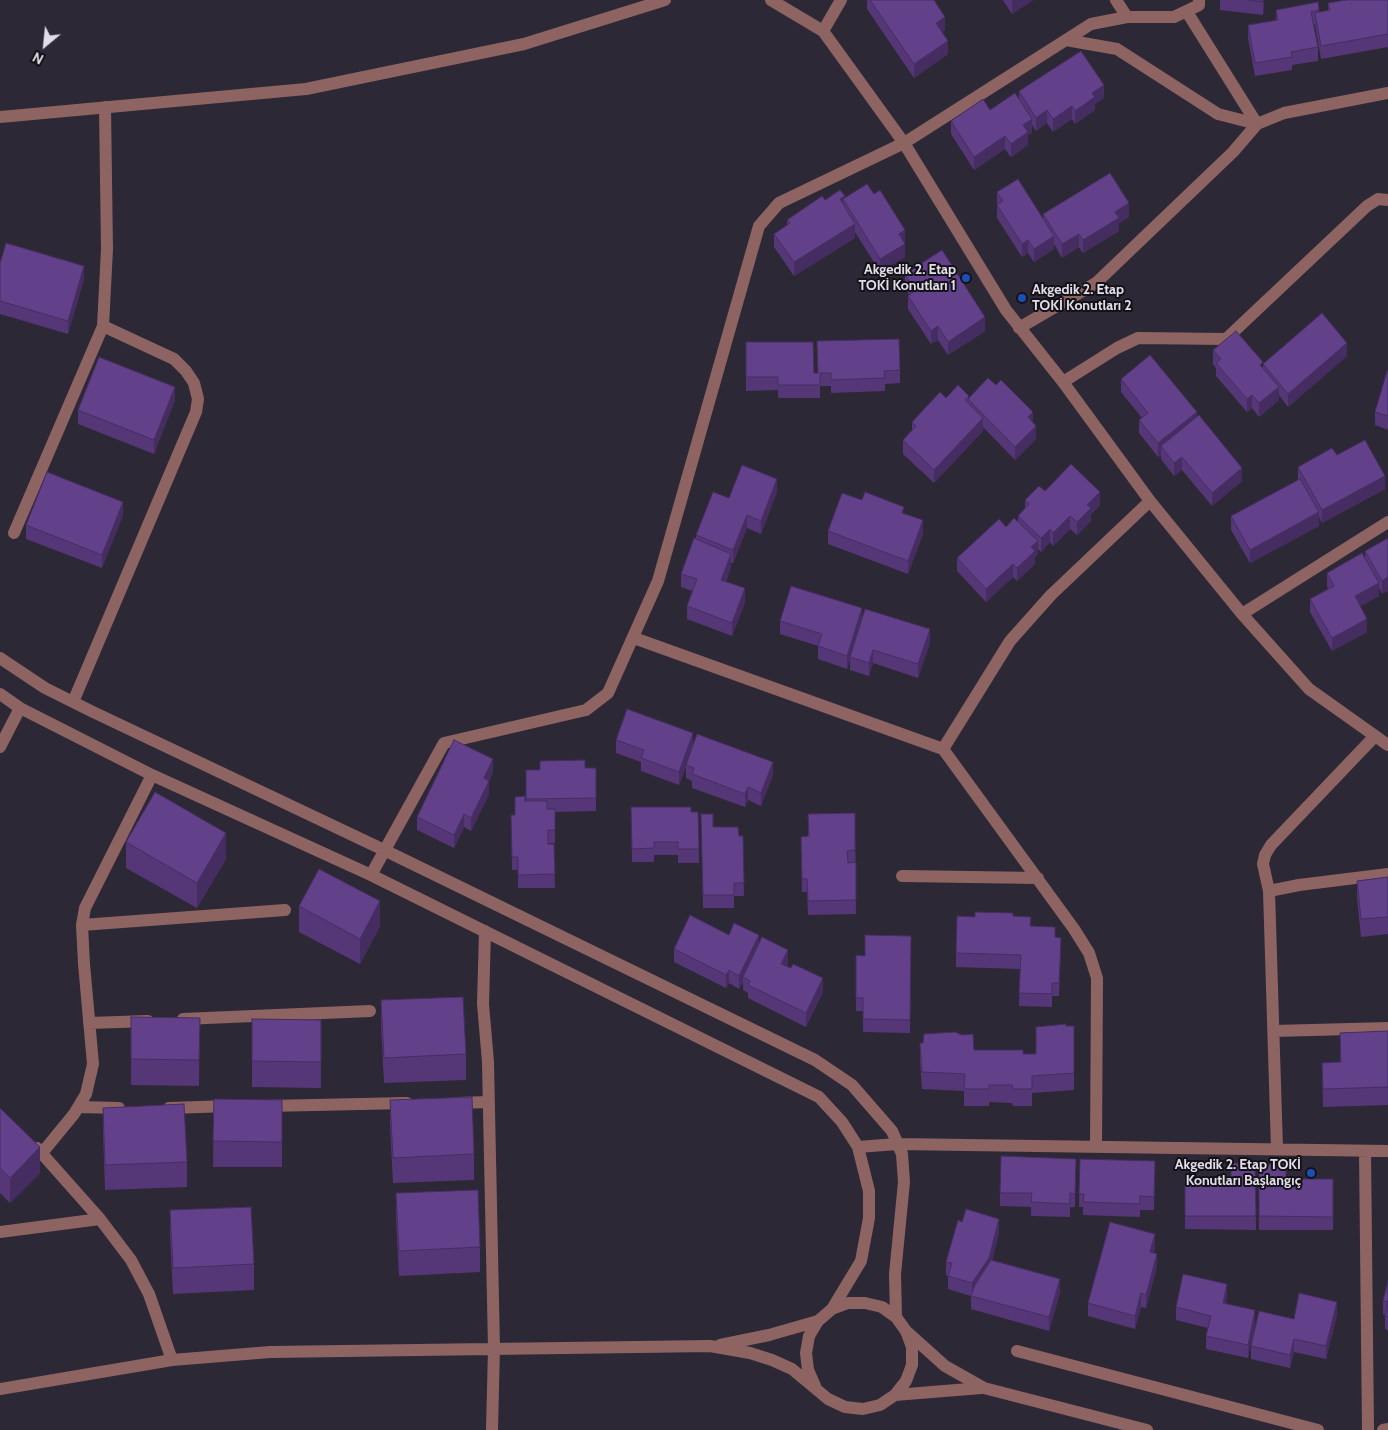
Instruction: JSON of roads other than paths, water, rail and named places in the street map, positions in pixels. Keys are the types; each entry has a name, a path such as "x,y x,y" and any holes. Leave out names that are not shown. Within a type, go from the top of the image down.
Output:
{"street":[{"path":"0,117 306,89 524,44 665,0"},
{"path":"771,0 823,31 904,143 978,268 1019,328 1063,382 1150,501 1242,614 1310,689 1388,745"},
{"path":"823,31 841,0"},
{"path":"1116,0 1127,17"},
{"path":"371,875 444,743 586,710 608,693 658,581 759,226 779,203 904,143 1090,24 1127,17 1174,17 1199,5 1199,0"},
{"path":"1187,12 1257,124"},
{"path":"1066,40 1117,49 1218,114 1257,124"},
{"path":"1019,328 1096,283 1233,152 1257,124 1284,113 1388,93"},
{"path":"14,533 103,326 107,249 105,107"},
{"path":"1063,382 1117,348 1138,338 1226,339 1367,206 1378,199 1388,200"},
{"path":"73,702 196,412 198,400 194,383 186,371 174,359 103,326"},
{"path":"943,749 1010,641 1051,595 1150,501"},
{"path":"1242,614 1388,522"},
{"path":"634,638 943,749 1038,878 1089,953 1096,978 1096,1147"},
{"path":"0,658 45,688 384,850 815,1060 852,1085 876,1110 892,1132 902,1154 904,1182 895,1274 896,1317"},
{"path":"0,694 20,708 152,775 371,875 485,930 819,1097 842,1122 858,1147 869,1191 869,1218 860,1261 832,1310"},
{"path":"0,747 20,708"},
{"path":"1277,1149 1269,891 1263,864 1271,845 1375,736"},
{"path":"42,1153 79,1107 86,1094 93,1064 82,925 85,908 152,775"},
{"path":"1269,891 1299,885 1388,874"},
{"path":"902,876 1038,878"},
{"path":"82,925 285,910"},
{"path":"485,930 483,1004 487,1026 494,1348 492,1430"},
{"path":"89,1023 370,1011"},
{"path":"1274,1031 1388,1028"},
{"path":"439,1103 489,1102"},
{"path":"159,1108 419,1103"},
{"path":"79,1107 129,1108"},
{"path":"28,1140 42,1153 100,1219 131,1260 149,1294 172,1360"},
{"path":"858,1147 897,1144 1388,1151"},
{"path":"1365,1151 1368,1430"},
{"path":"0,1232 100,1219"},
{"path":"815,1386 808,1370 806,1353 809,1336 818,1321 832,1310 848,1303 865,1303 882,1307 896,1317 906,1331 945,1366 984,1388 1147,1430"},
{"path":"0,1389 172,1360 270,1352 710,1346 769,1335 818,1321"},
{"path":"710,1346 750,1353 772,1360 792,1369 815,1386 828,1399 844,1407 862,1409 880,1405 895,1395 906,1381 912,1364 912,1347 906,1331"},
{"path":"1017,1351 1318,1430"},
{"path":"895,1395 984,1388"},
{"path":"1383,1430 1388,1429"}],"place":[{"name":"Akgedik 2. Etap TOKİ Konutları 1","path":"966,278"},
{"name":"Akgedik 2. Etap TOKİ Konutları 2","path":"1022,298"},
{"name":"Akgedik 2. Etap TOKİ Konutları Başlangıç","path":"1311,1173"}]}
